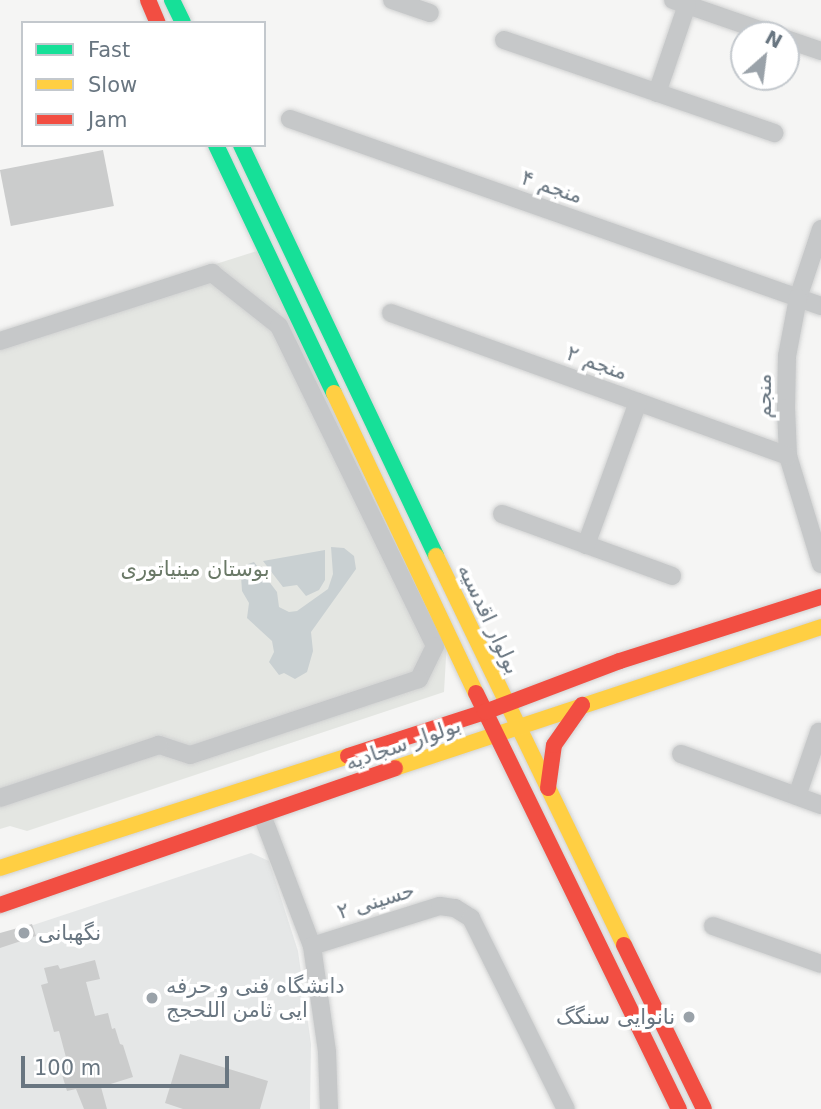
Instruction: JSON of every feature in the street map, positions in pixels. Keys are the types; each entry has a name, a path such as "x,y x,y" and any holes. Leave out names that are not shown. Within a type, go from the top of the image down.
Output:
{"main road":[{"path":"148,0 157,21"},
{"path":"172,0 182,21"},
{"name":"بولوار اقدسیه","path":"217,147 485,712 679,1109"},
{"name":"بولوار اقدسیه","path":"242,147 506,704 704,1109"},
{"name":"بولوار سجادیه","path":"0,868 485,712 620,661 821,597"},
{"name":"بولوار سجادیه","path":"0,905 517,726 821,626"},
{"path":"434,728 456,701 462,664"},
{"path":"548,789 554,745 582,705"}],"street":[{"path":"392,0 430,13"},
{"path":"657,93 680,3 733,21"},
{"path":"504,40 774,133"},
{"path":"800,44 821,51"},
{"name":"منجم ۴","path":"290,120 821,306"},
{"name":"منجم","path":"821,229 798,298 787,356 789,456 821,564"},
{"path":"0,341 212,273 279,326 435,646 419,680 190,755 159,745 0,798"},
{"name":"منجم ۲","path":"391,313 789,456"},
{"path":"586,545 638,402"},
{"path":"502,514 672,576"},
{"path":"797,796 819,732"},
{"path":"681,754 821,805"},
{"path":"262,815 312,946 327,1052 329,1109"},
{"name":"حسینی ۲","path":"312,946 440,906 455,908 471,918 482,935 566,1109"},
{"path":"713,926 821,964"}],"shaded area":[{"path":"331,547 344,548 354,556 356,569 311,632 313,651 307,672 295,679 284,673 279,675 269,662 274,652 272,641 247,618 249,603 242,591 241,576 248,564 254,562 277,592 279,607 289,612 297,611 328,589 333,574"},
{"path":"325,550 325,580 319,590 306,596 297,585 283,587 263,561"},
{"name":"دانشگاه فنی و حرفه ایی ثامن اللحجج","path":"251,853 269,861 298,951 311,1044 310,1109 0,1109 0,936"}],"green space":[{"name":"بوستان مینیاتوری","path":"257,251 447,640 444,692 27,831 10,826 0,829 0,332"}],"building":[{"path":"103,150 114,206 11,226 0,170"},
{"path":"32,924 36,936 0,948 0,933"},
{"path":"95,960 100,979 86,982 95,1016 108,1013 112,1029 115,1028 120,1044 123,1045 133,1077 101,1087 107,1109 84,1109 76,1089 67,1091 60,1068 68,1065 59,1031 54,1032 41,985 48,983 44,968 58,965 60,969"},
{"path":"180,1054 268,1081 260,1109 183,1109 165,1103"}],"traffic: fast":[{"path":"172,0 182,21"},
{"path":"217,147 334,393"},
{"path":"242,147 436,556"}],"traffic: slow":[{"path":"334,393 476,693"},
{"path":"436,556 624,945"},
{"path":"395,768 821,627"},
{"path":"0,868 348,756"}],"traffic: jam":[{"path":"148,0 157,21"},
{"path":"348,756 485,712 620,661 821,597"},
{"path":"476,693 679,1109"},
{"path":"548,788 554,745 582,705"},
{"path":"0,905 395,768"},
{"path":"624,945 704,1109"}],"place":[{"name":"نگهبانی","path":"24,933"},
{"name":"دانشگاه فنی و حرفه ایی ثامن اللحجج","path":"152,998"},
{"name":"نانوایی سنگگ","path":"689,1017"}]}
